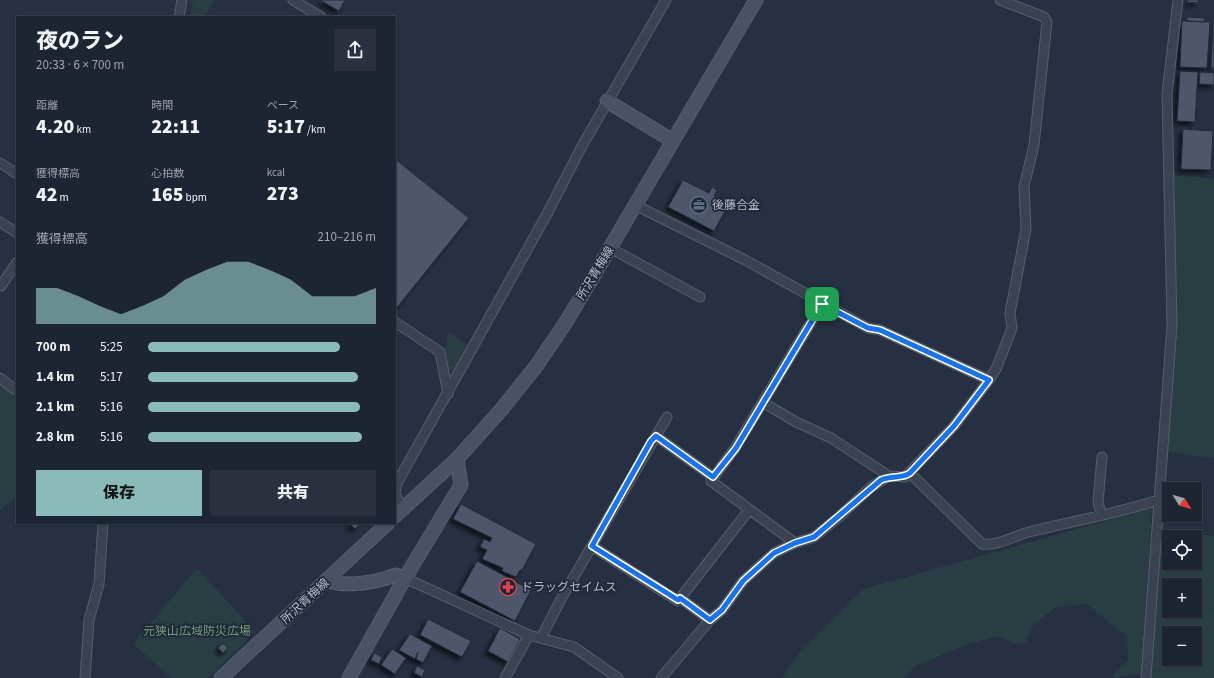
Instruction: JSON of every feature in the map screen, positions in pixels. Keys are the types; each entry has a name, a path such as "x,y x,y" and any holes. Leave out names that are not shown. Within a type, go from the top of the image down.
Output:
{"main road":[{"name":"所沢青梅線","path":"399,512 457,459 501,410 537,365 566,322 756,0"},
{"path":"607,101 673,141"},
{"path":"349,678 405,578 461,485 457,459"},
{"name":"所沢青梅線","path":"221,678 387,524"},
{"path":"326,581 340,585 379,581 396,575 405,578"}],"street":[{"path":"179,16 182,0"},
{"path":"294,0 319,16"},
{"path":"396,490 398,483 607,101 666,0"},
{"path":"661,678 710,620 722,610 743,581 774,553 795,543 814,537 839,517 871,487 889,476 905,476 910,473 954,426 997,367 1012,328 1010,312 1026,229 1024,187 1034,145 1047,22 1044,17 1000,0"},
{"path":"1146,678 1172,325 1167,94 1178,0"},
{"path":"0,163 16,173"},
{"path":"635,205 745,260 822,304 868,328 880,330 989,380"},
{"path":"0,222 16,233"},
{"path":"610,248 700,297"},
{"path":"1,286 16,264"},
{"path":"795,543 711,481 736,448 822,304"},
{"path":"396,323 440,352 448,394"},
{"path":"0,378 14,389 16,388"},
{"path":"764,403 796,422 831,438 889,476"},
{"path":"541,638 651,441 656,436 666,417"},
{"path":"656,436 713,477"},
{"path":"1101,514 1098,502 1102,457"},
{"path":"910,473 982,544 992,545 1024,534 1158,500"},
{"path":"396,498 399,512"},
{"path":"680,598 749,510"},
{"path":"85,678 89,620 99,584 103,524"},
{"path":"592,546 678,600 680,598 710,620"},
{"path":"405,578 529,635 574,647 618,678"},
{"path":"505,678 529,635"}],"green space":[{"path":"193,0 214,0 205,16 190,16"},
{"path":"1174,175 1214,179 1214,458 1167,452 1177,324"},
{"path":"448,332 469,346 455,371 447,370 445,350"},
{"path":"0,385 12,394 16,393 16,497 0,510"},
{"path":"1152,508 1141,673 1115,678 1113,674 1128,661 1127,636 1086,604 1056,607 1033,625 1026,642 1015,644 997,636 968,644 916,666 903,678 782,678 800,651 864,589"},
{"path":"1159,529 1167,530 1162,530 1162,570 1202,570 1202,534 1214,536 1214,609 1207,609 1214,610 1214,678 1150,678"},
{"name":"元狭山広域防災広場","path":"197,568 255,632 208,678 172,678 133,644"}],"building":[{"path":"320,0 345,0 339,11"},
{"path":"1187,0 1199,0 1198,3 1187,2"},
{"path":"1187,17 1205,18 1204,22 1187,21"},
{"path":"1182,21 1210,22 1207,68 1180,67"},
{"path":"1213,23 1214,68 1211,68"},
{"path":"1180,71 1198,72 1195,122 1177,121"},
{"path":"1200,72 1214,73 1214,85 1199,84"},
{"path":"1183,129 1213,131 1211,170 1181,169"},
{"path":"396,160 469,218 396,309"},
{"path":"683,180 709,193 712,187 717,190 714,196 729,204 714,231 668,207"},
{"path":"461,504 536,544 522,570 520,570 516,577 502,571 503,568 482,559 487,550 480,547 484,539 490,542 492,538 453,519"},
{"path":"350,524 360,524 355,529"},
{"path":"477,561 531,590 515,621 460,592"},
{"path":"428,619 471,641 462,657 420,635"},
{"path":"500,628 520,639 508,662 488,651"},
{"path":"410,634 432,646 423,663 416,659 418,652 415,659 399,650"},
{"path":"223,643 228,648 223,653 218,648"},
{"path":"392,649 406,658 395,674 381,665"},
{"path":"374,653 382,657 379,664 371,660"},
{"path":"417,666 425,670 422,677 414,673"}],"place":[{"name":"後藤合金","path":"699,205"},
{"name":"ドラッグセイムス","path":"508,587"}],"route":[{"path":"822,304 868,328 880,330 989,380 954,426 910,473 905,476 889,476 881,480 871,487 827,528 814,537 795,543 774,553 743,581 722,610 710,620 680,598 678,600 592,546 651,441 656,436 713,477 736,448 822,304"}]}
